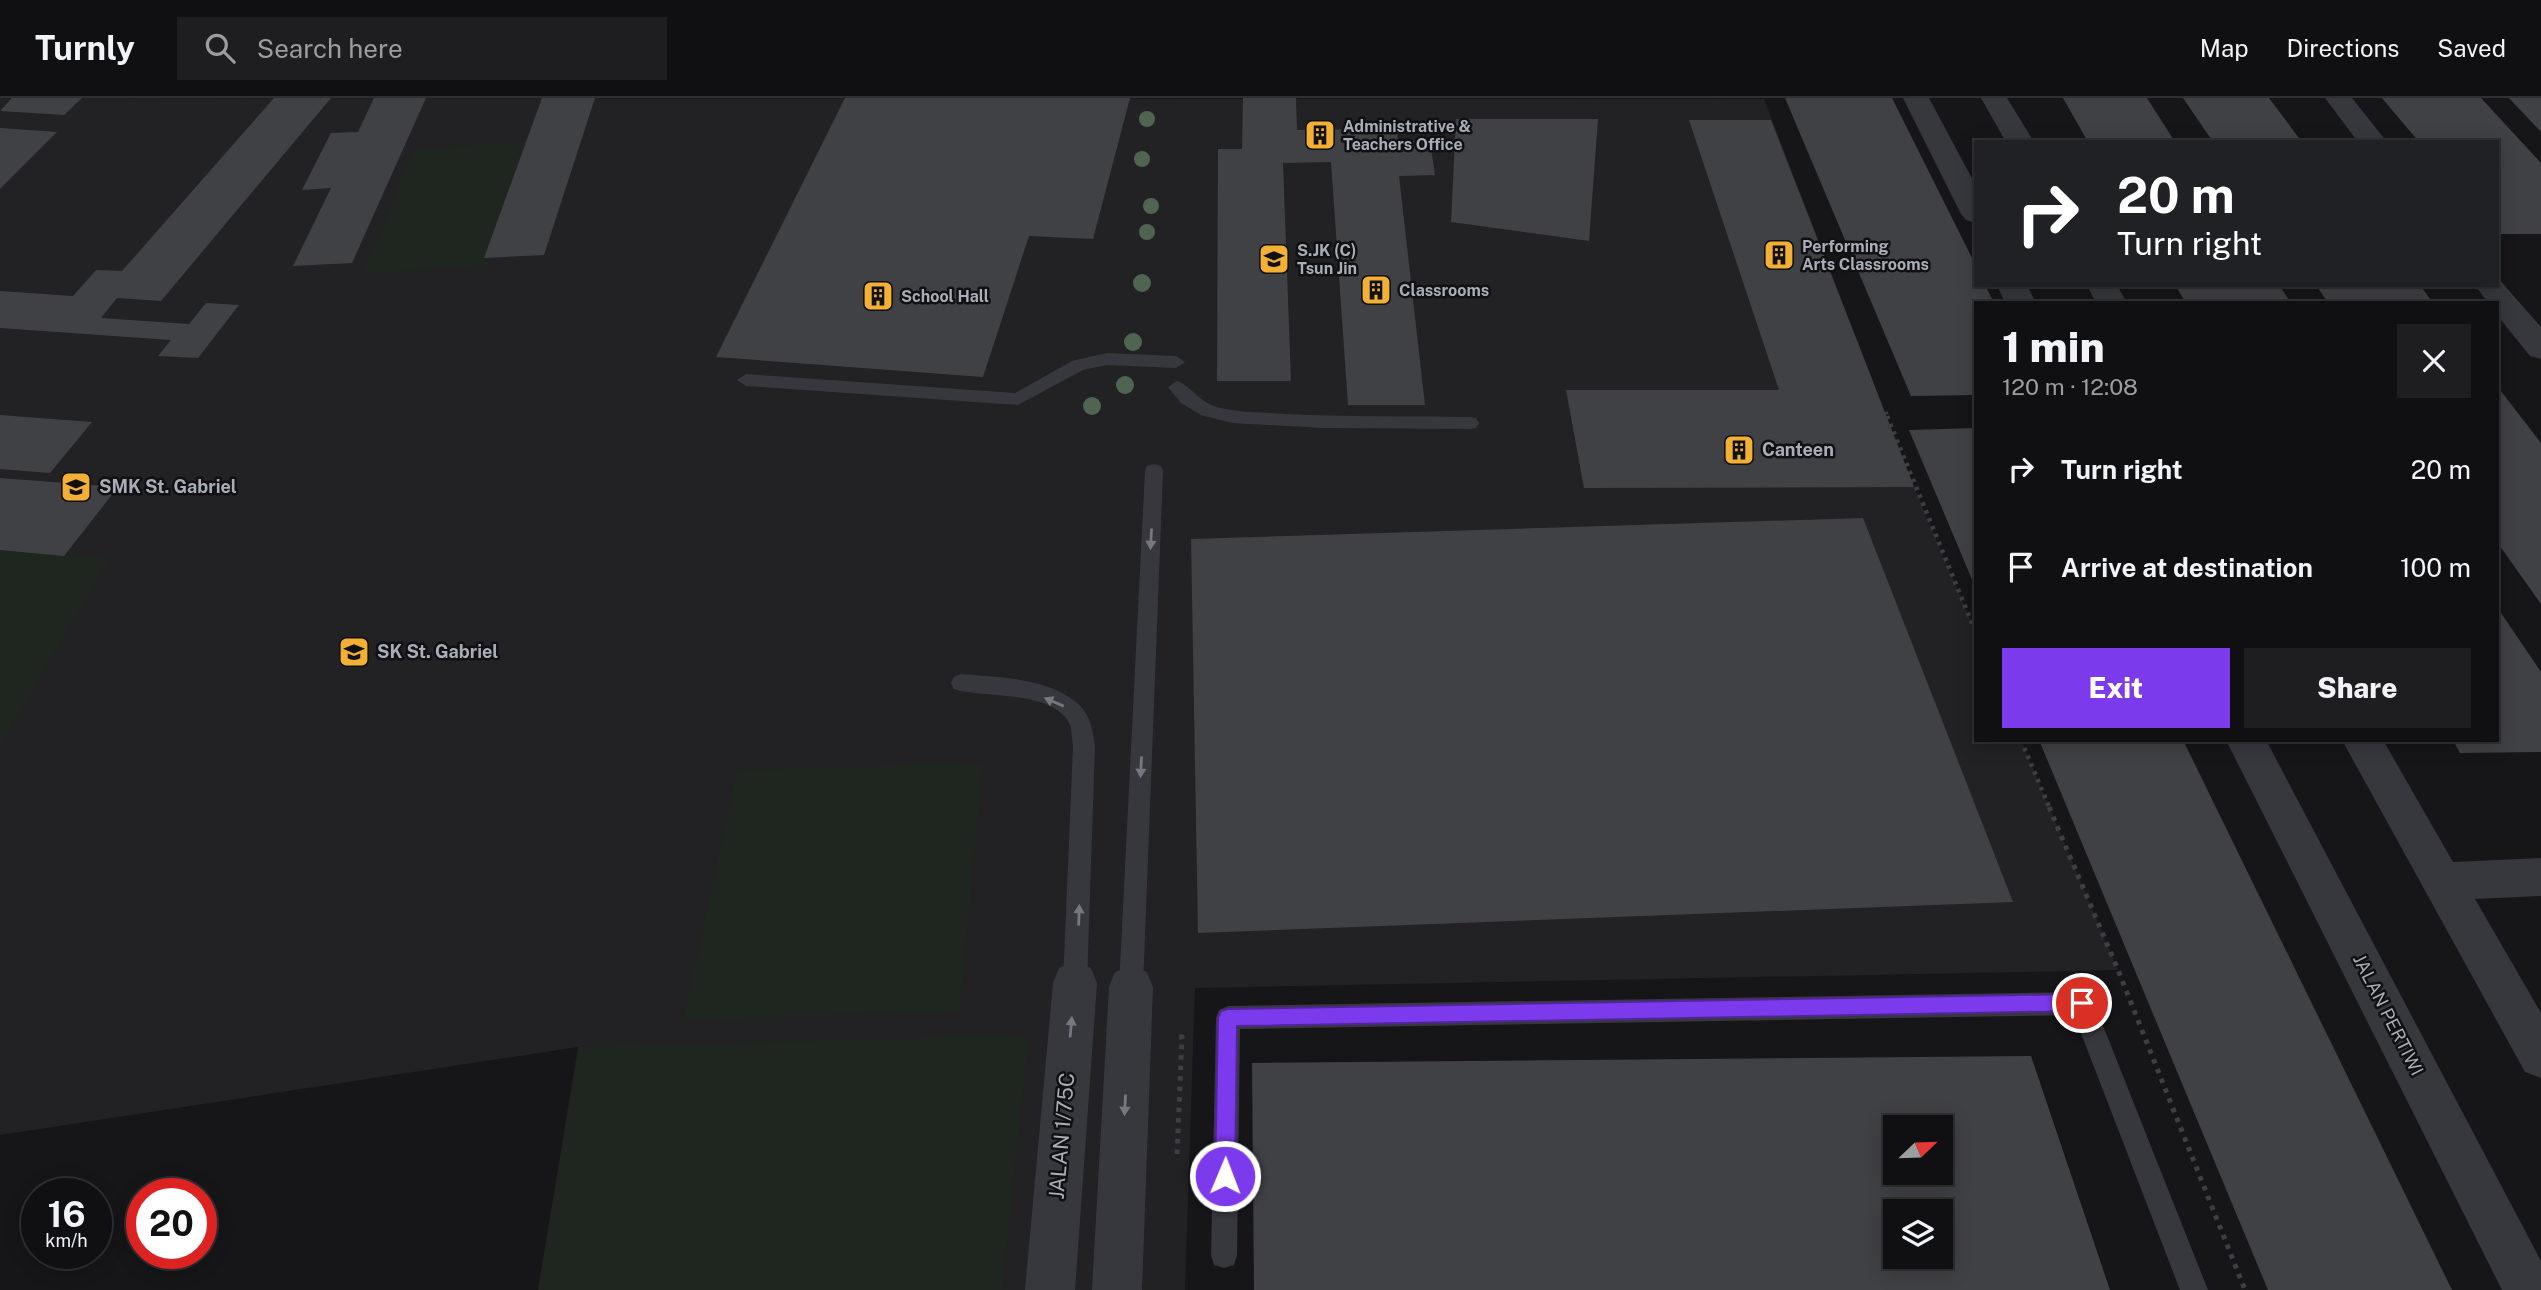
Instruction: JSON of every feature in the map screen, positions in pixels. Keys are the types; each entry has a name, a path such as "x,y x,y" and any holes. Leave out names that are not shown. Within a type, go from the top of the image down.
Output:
{"street":[{"path":"1916,98 1974,210"},
{"path":"1994,98 2019,140"},
{"path":"2338,98 2371,140"},
{"path":"2492,287 2541,348"},
{"name":"JALAN PERTIWI","path":"2247,742 2529,1290"},
{"path":"2363,742 2541,1056"},
{"path":"2442,881 2541,877"},
{"name":"JALAN 1/75C","path":"1049,1290 1075,983"},
{"path":"1117,1290 1131,988"}],"lane":[{"path":"746,380 1018,399 1079,365 1107,359 1176,362"},
{"path":"1177,387 1186,399 1207,411 1232,417 1324,422 1470,423"},
{"path":"1131,988 1154,471"},
{"path":"961,683 1009,686 1060,703 1078,718 1084,746 1075,983"},
{"path":"1224,1255 1228,1018 2082,1003 2194,1290"}],"path":[{"path":"1886,412 1974,628"},
{"path":"2022,742 2118,970 2245,1290"}],"shaded area":[{"path":"0,98 1764,99 1914,487 1974,628 1974,742 2022,742 2118,970 1195,988 1185,1290 538,1290 578,1047 0,1135"},
{"path":"528,141 489,265 363,274 413,149"},
{"path":"0,550 110,558 0,747"},
{"path":"983,763 960,1011 683,1020 737,770"},
{"path":"1029,1035 1002,1290 538,1290 579,1047"}],"building":[{"path":"12,98 82,98 64,115 0,111"},
{"path":"274,98 331,98 161,301 117,298 101,318 189,324 206,303 239,305 198,358 158,356 171,340 0,328 0,291 73,296 96,270 122,271"},
{"path":"374,98 426,98 352,263 293,266 331,188 302,190 331,133 358,132"},
{"path":"542,98 595,98 544,255 484,258"},
{"name":"School Hall","path":"845,98 1130,98 1093,239 1029,236 983,377 716,357"},
{"path":"1243,98 1296,98 1297,130 1397,129 1398,141 1430,141 1435,175 1399,176 1425,405 1348,405 1331,162 1283,163 1291,381 1217,381 1218,149 1242,149"},
{"path":"1785,98 1892,98 1974,262 1974,287 1986,287 1993,301 1974,301 1974,395 1911,396"},
{"path":"2063,98 2147,98 2174,140 2087,140"},
{"path":"2183,98 2269,98 2300,140 2212,140"},
{"path":"2382,98 2481,98 2541,163 2541,234 2499,234 2499,140 2417,140"},
{"path":"2509,98 2541,98 2541,132"},
{"path":"1456,119 1598,119 1589,241 1451,222"},
{"path":"1689,120 1771,120 1914,487 1584,488 1566,390 1779,390"},
{"path":"0,128 57,132 0,189"},
{"path":"2176,287 2280,287 2290,301 2185,301"},
{"path":"2317,287 2421,287 2432,301 2327,301"},
{"path":"2499,389 2541,443 2541,604 2499,545"},
{"path":"0,415 92,422 50,473 0,469"},
{"path":"1974,428 1974,584 1909,430"},
{"path":"0,478 118,487 64,556 0,550"},
{"path":"1863,518 2013,902 1198,933 1191,539"},
{"path":"2499,610 2541,672 2541,752 2460,753 2454,742 2499,742"},
{"path":"2040,742 2184,742 2452,1290 2268,1290"},
{"path":"2031,1056 2110,1290 1254,1290 1252,1063"}],"place":[{"name":"Administrative & Teachers Office","path":"1320,135"},
{"name":"Performing Arts Classrooms","path":"1779,255"},
{"name":"S.JK (C) Tsun Jin","path":"1274,259"},
{"name":"Classrooms","path":"1376,290"},
{"name":"School Hall","path":"878,296"},
{"name":"Canteen","path":"1739,450"},
{"name":"SMK St. Gabriel","path":"76,487"},
{"name":"SK St. Gabriel","path":"354,652"}],"route":[{"path":"1225,1176 1228,1018 2082,1003"}]}
